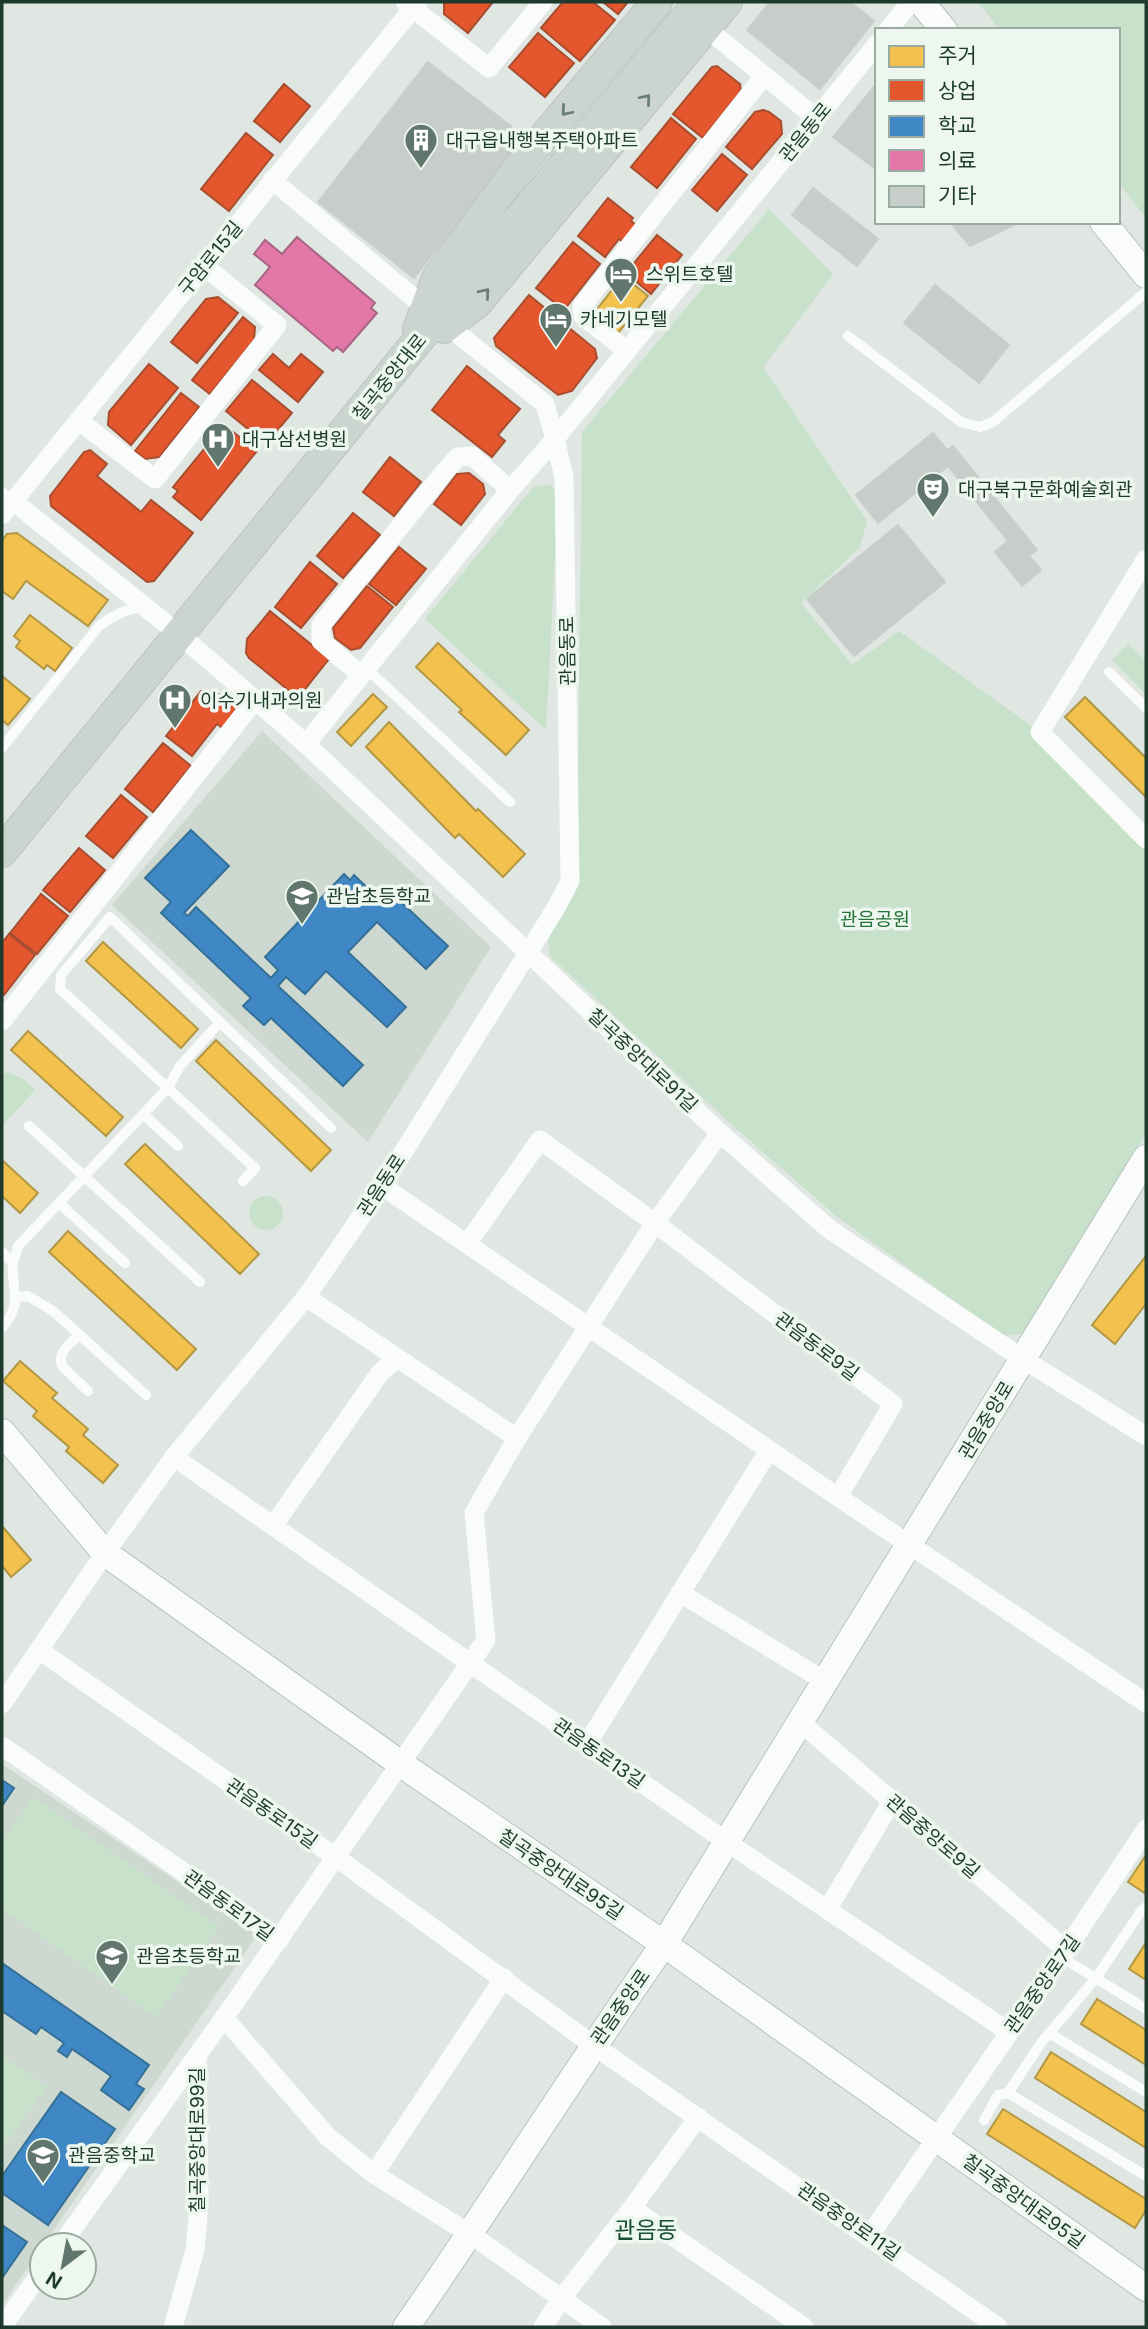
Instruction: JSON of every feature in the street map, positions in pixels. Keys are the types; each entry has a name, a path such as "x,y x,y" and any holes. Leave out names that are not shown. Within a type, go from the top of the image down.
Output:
{"main road":[{"path":"437,317 437,278 518,167 657,2"},
{"path":"411,349 437,317 477,303 702,14 727,2"},
{"path":"921,2 942,28"},
{"name":"칠곡중앙대로","path":"2,852 411,349 702,14"},
{"path":"1105,224 1146,275"},
{"name":"관음중앙로","path":"406,2327 593,2045 664,1944 1146,1158"},
{"name":"칠곡중앙대로95길","path":"2,1432 105,1553 401,1764 664,1944 1146,2288"}],"street":[{"path":"412,4 489,68 543,2"},
{"path":"890,28 911,2"},
{"name":"구암로15길","path":"5,503 79,421 412,4"},
{"path":"702,14 764,76 816,118"},
{"name":"관음동로","path":"2,1704 174,1457 306,1297 382,1186 570,881 564,477 555,439 875,46"},
{"path":"626,351 583,316 582,306 764,76"},
{"path":"272,180 545,404 555,439 306,744"},
{"path":"79,421 155,479 277,325 204,266"},
{"path":"364,672 321,641 321,625 437,481 458,457 472,456 510,491"},
{"name":"칠곡중앙대로91길","path":"5,503 179,634 306,744 720,1133 829,1229 1023,1359 1146,1436"},
{"path":"1146,559 1040,732 1146,839"},
{"path":"2,1021 255,700"},
{"path":"280,1939 486,1640 474,1513 517,1438 655,1223 720,1133"},
{"name":"관음동로9길","path":"467,1244 540,1140 655,1223 893,1404 838,1497"},
{"path":"382,1186 910,1546 1146,1703"},
{"path":"306,1297 517,1438"},
{"path":"273,1526 380,1373 396,1359"},
{"path":"587,1744 769,1450"},
{"name":"관음동로13길","path":"174,1457 827,1910"},
{"path":"680,1593 825,1681"},
{"name":"관음동로15길","path":"39,1650 337,1858 593,2045"},
{"name":"관음중앙로9길","path":"800,1723 1064,1954"},
{"name":"관음동로17길","path":"2,1746 280,1939 197,2056"},
{"path":"892,1801 827,1910 1009,2032"},
{"name":"관음중앙로7길","path":"870,2235 1064,1954 1146,1829"},
{"path":"374,2174 504,1978"},
{"path":"224,2018 328,2137 374,2174 470,2234 601,2327"},
{"name":"관음중앙로11길","path":"593,2045 870,2235 998,2327"},
{"name":"칠곡중앙대로99길","path":"71,2231 197,2056"},
{"name":"칠곡중앙대로99길","path":"173,2327 195,2250 199,2206 197,2056"},
{"path":"543,2327 561,2299 698,2117"},
{"path":"632,2208 804,2327"},
{"path":"2,2327 28,2291"}],"lane":[{"path":"848,336 961,422 980,427 993,422 1146,292"},
{"path":"2,748 99,626 110,617 130,608 144,606"},
{"path":"364,672 510,802"},
{"path":"1109,672 1146,708"},
{"path":"243,1181 255,1168 60,989 61,975 110,917 331,1128"},
{"path":"2,1328 12,1317 16,1297 13,1263 18,1246 168,1088 180,1066 220,1022"},
{"path":"144,1114 178,1146"},
{"path":"29,1126 200,1282"},
{"path":"59,1203 125,1263"},
{"path":"2,1252 13,1263"},
{"path":"16,1297 28,1296 53,1311 146,1395"},
{"path":"79,1335 60,1354 60,1361 88,1391"},
{"path":"1008,2093 1049,2033 1096,1978 1145,1910"},
{"path":"1064,1954 1096,1978 1146,2009"},
{"path":"1049,2033 1146,2092"},
{"path":"984,2120 998,2095 1008,2093 1146,2176"}],"shaded area":[{"name":"관남초등학교","path":"262,731 491,947 368,1142 112,905"},
{"name":"관음초등학교","path":"2,1764 257,1935 53,2231 28,2231 28,2267 2,2305"}],"green space":[{"path":"978,2 1146,2 1146,218 1120,185 1120,28 998,28"},
{"name":"관음공원","path":"769,209 833,274 763,367 867,521 860,547 801,603 852,665 899,631 1040,732 1146,851 1146,1134 1026,1333 1003,1336 836,1216 723,1117 550,956 548,940 577,878 582,432"},
{"path":"552,485 558,498 546,730 425,619 534,486"},
{"path":"1128,644 1146,661 1146,694 1112,660"},
{"path":"9,1072 25,1080 35,1090 2,1126 2,1075"},
{"path":"266,1196 278,1201 283,1213 278,1225 266,1230 254,1225 249,1213 254,1201"},
{"path":"33,1797 219,1927 156,2017 2,1909 2,1841"},
{"path":"2,2055 47,2087 2,2149"}],"building: 주거":[{"path":"431,69 516,139 498,161 447,120 431,139 396,111"},
{"path":"372,140 396,159 372,189 404,215 388,235 379,227 371,238 324,200"},
{"path":"447,158 483,188 413,275 393,259 442,197 426,184"},
{"name":"스위트호텔","path":"623,276 648,296 618,333 594,313"},
{"path":"17,533 108,600 88,626 26,581 13,599 2,591 2,541 7,534"},
{"path":"30,615 72,648 55,671 47,665 44,669 16,647 20,641 14,636"},
{"path":"438,643 529,730 506,755 459,712 462,710 416,667"},
{"path":"2,676 30,699 8,725 2,720"},
{"path":"373,694 387,707 351,746 337,732"},
{"path":"1085,697 1146,758 1146,797 1065,717"},
{"path":"389,722 476,811 478,809 525,854 503,877 459,834 455,838 366,747"},
{"path":"103,942 198,1029 181,1048 86,961"},
{"path":"28,1031 123,1117 106,1136 11,1050"},
{"path":"216,1040 331,1150 311,1171 196,1061"},
{"path":"145,1144 259,1254 240,1274 125,1164"},
{"path":"2,1160 38,1193 20,1213 2,1196"},
{"path":"68,1231 196,1349 177,1370 49,1252"},
{"path":"1146,1256 1146,1304 1115,1344 1092,1325"},
{"path":"20,1361 57,1393 52,1398 88,1429 83,1435 118,1465 103,1483 66,1451 69,1447 33,1416 37,1411 3,1381"},
{"path":"2,1526 31,1560 11,1577 2,1566"},
{"path":"1146,1855 1146,1894 1128,1882"},
{"path":"1146,1945 1146,1980 1129,1969"},
{"path":"1097,1999 1146,2030 1146,2065 1081,2024"},
{"path":"1051,2052 1146,2112 1146,2148 1035,2078"},
{"path":"1003,2109 1146,2199 1146,2210 1135,2228 987,2134"}],"building: 상업":[{"path":"444,2 493,2 468,33 444,14"},
{"path":"563,2 593,2 615,20 580,61 541,28"},
{"path":"603,2 628,2 618,14"},
{"path":"538,33 574,63 545,97 509,67"},
{"path":"717,66 740,84 741,91 703,138 673,114 712,67"},
{"path":"284,84 310,106 280,142 254,121"},
{"path":"763,110 781,121 782,134 752,169 726,147 755,112"},
{"path":"671,118 696,139 657,188 631,167"},
{"path":"246,133 273,155 229,211 201,189"},
{"path":"722,154 747,175 717,211 692,190"},
{"path":"608,198 633,218 631,221 636,225 623,242 619,239 605,257 578,236"},
{"path":"657,235 682,255 651,294 626,273"},
{"path":"573,242 600,264 564,310 536,288"},
{"path":"529,295 595,349 597,358 572,391 558,395 496,346 494,338"},
{"path":"218,297 238,313 197,363 171,342 206,299"},
{"path":"243,317 255,327 254,340 210,394 192,380"},
{"path":"273,354 289,368 301,354 323,372 298,402 259,370"},
{"path":"149,364 178,388 131,445 108,425 109,412"},
{"path":"467,366 520,409 498,435 505,441 492,457 432,410"},
{"path":"252,380 292,413 266,444 226,411"},
{"path":"181,393 199,407 159,457 145,459 135,451"},
{"path":"227,427 257,451 201,520 173,497 178,491 173,487 204,449 207,451"},
{"path":"90,450 107,464 97,476 141,512 151,500 193,533 154,581 147,582 51,506 50,496 84,452"},
{"path":"390,457 421,482 394,516 363,492"},
{"path":"469,473 483,484 485,494 461,525 434,504 457,474"},
{"path":"353,513 380,535 343,578 317,556"},
{"path":"399,547 426,569 396,605 369,584"},
{"path":"310,562 337,584 301,628 275,607"},
{"path":"367,586 393,607 360,648 351,650 335,638 333,628"},
{"path":"270,611 329,659 298,698 246,653 247,639"},
{"path":"201,691 214,691 235,705 235,720 227,731 217,724 192,756 166,736"},
{"path":"163,743 191,766 153,812 125,789"},
{"path":"121,795 147,817 113,858 86,836"},
{"path":"79,848 105,870 70,912 43,890"},
{"path":"41,894 68,916 37,954 10,933"},
{"path":"9,934 35,955 4,995 2,943"}],"building: 학교":[{"path":"191,830 229,866 184,913 188,916 196,907 271,978 278,970 265,957 344,874 350,880 354,875 373,893 368,899 373,903 387,889 448,946 426,969 377,922 348,952 406,1007 387,1027 326,971 305,994 286,977 278,986 363,1065 343,1086 271,1018 264,1025 243,1006 251,998 161,913 171,902 145,878"},
{"path":"2,1780 14,1788 2,1806"},
{"path":"2,1963 149,2065 136,2084 144,2089 129,2110 101,2090 111,2076 72,2049 67,2057 58,2051 64,2043 41,2027 36,2034 2,2011"},
{"path":"61,2092 115,2129 48,2225 2,2193 2,2176"},
{"path":"2,2225 27,2242 2,2278"}],"building: 의료":[{"path":"297,237 375,303 371,308 377,313 343,352 337,347 333,351 255,285 270,267 254,254 265,240 282,254"}],"building: 기타":[{"path":"770,2 850,2 874,21 820,89 747,30"},
{"name":"대구읍내행복주택아파트","path":"428,62 525,137 414,278 318,202"},
{"path":"875,85 875,168 833,137"},
{"path":"813,188 878,239 857,266 792,215"},
{"path":"952,224 1016,224 970,246"},
{"path":"935,285 1009,345 979,383 904,323"},
{"path":"933,433 947,450 953,446 1037,550 1029,556 1041,570 1022,586 995,552 1008,541 948,466 878,523 856,495"},
{"path":"898,525 945,582 854,656 807,599"}],"place":[{"name":"대구읍내행복주택아파트","path":"421,170"},
{"name":"스위트호텔","path":"621,304"},
{"name":"카네기모텔","path":"556,349"},
{"name":"대구삼선병원","path":"218,469"},
{"name":"대구북구문화예술회관","path":"933,519"},
{"name":"이수기내과의원","path":"175,730"},
{"name":"관남초등학교","path":"302,926"},
{"name":"관음초등학교","path":"112,1986"},
{"name":"관음중학교","path":"43,2185"}],"district":[{"name":"관음동","path":"646,2230"}]}
